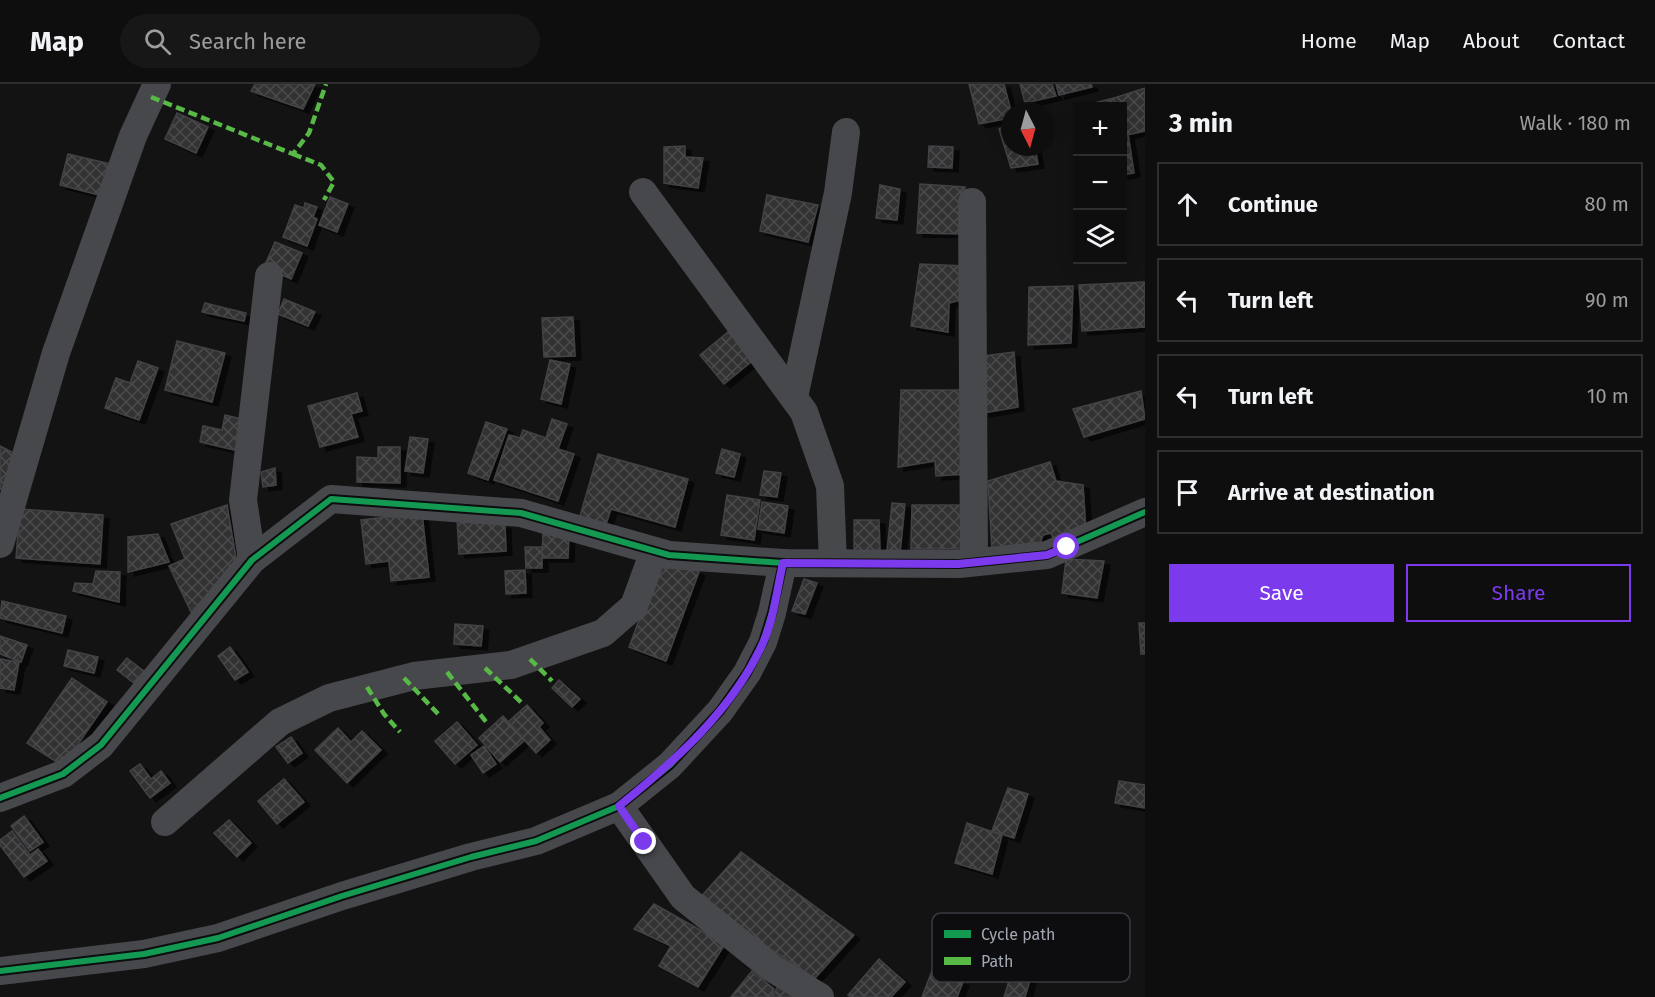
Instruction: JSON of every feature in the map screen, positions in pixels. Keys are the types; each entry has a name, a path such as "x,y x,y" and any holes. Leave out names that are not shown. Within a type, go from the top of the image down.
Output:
{"street":[{"path":"0,544 56,353 133,136 157,84"},
{"path":"794,398 838,193 846,132"},
{"path":"643,192 804,412 830,486 833,563"},
{"path":"972,202 974,562"},
{"path":"252,560 243,500 269,276"},
{"path":"0,798 63,774 101,745 252,560 331,500 521,513 669,555 783,563 958,564 1047,555 1145,512"},
{"path":"165,822 280,723 329,698 414,676 511,666 603,633 634,606 654,551"},
{"path":"0,971 144,954 218,938 385,883 471,857 536,841 619,806 670,765 720,711 747,673 763,642 783,563"},
{"path":"619,806 683,897 772,968 820,997"}],"building":[{"path":"255,84 315,84 303,109 251,91"},
{"path":"969,84 1004,84 1009,102 1001,102 1001,120 979,124"},
{"path":"1020,84 1052,84 1056,96 1025,102"},
{"path":"1056,84 1091,84 1092,87 1059,95"},
{"path":"1145,88 1145,131 1127,135 1127,102 1114,102 1114,98"},
{"path":"1114,98 1114,102 1098,102"},
{"path":"177,113 208,127 196,153 165,139"},
{"path":"1127,134 1134,173 1127,174 1127,156"},
{"path":"685,146 685,157 703,158 698,188 664,183 664,147"},
{"path":"929,146 953,147 952,168 928,167"},
{"path":"68,154 111,164 103,196 60,185"},
{"path":"1007,156 1037,156 1038,164 1011,168"},
{"path":"920,184 965,187 965,234 917,233"},
{"path":"880,185 900,189 897,220 876,218"},
{"path":"767,195 818,205 808,242 760,231"},
{"path":"330,197 348,204 337,232 319,225"},
{"path":"305,203 317,207 313,217 317,219 307,246 283,237 295,205 304,208"},
{"path":"275,242 302,253 291,279 264,267"},
{"path":"920,264 965,266 961,300 949,303 948,332 911,326"},
{"path":"1145,282 1145,327 1082,331 1079,285"},
{"path":"1073,286 1071,343 1028,345 1029,287"},
{"path":"284,299 315,312 308,326 278,314"},
{"path":"205,303 246,313 244,321 202,312"},
{"path":"573,317 575,356 544,357 542,318"},
{"path":"733,328 752,361 724,384 700,355"},
{"path":"177,341 225,353 212,402 165,390"},
{"path":"1014,352 1018,407 983,413 983,356"},
{"path":"550,360 570,364 561,404 541,399"},
{"path":"138,361 158,368 139,420 105,408 116,378 130,383"},
{"path":"901,390 965,390 966,474 936,476 935,461 898,467"},
{"path":"1141,391 1145,419 1084,437 1073,409"},
{"path":"357,393 362,411 351,414 358,437 320,447 308,406"},
{"path":"225,415 246,420 239,451 200,442 203,426 222,430"},
{"path":"552,419 567,424 558,449 574,454 558,501 494,480 509,435 520,438 523,430 546,438"},
{"path":"486,422 507,429 488,480 468,473"},
{"path":"410,437 428,439 423,473 405,471"},
{"path":"0,446 16,454 2,490 0,489"},
{"path":"378,447 400,447 400,483 357,482 357,457 378,458"},
{"path":"722,449 740,454 734,477 716,473"},
{"path":"598,454 688,479 675,527 611,509 606,524 580,516"},
{"path":"1050,462 1056,481 1083,485 1086,532 1053,538 1051,533 1043,535 1039,546 992,550 988,481"},
{"path":"275,468 276,485 263,487 261,472"},
{"path":"764,471 781,473 777,497 760,495"},
{"path":"727,495 760,500 754,540 721,535"},
{"path":"762,502 788,506 784,533 758,529"},
{"path":"892,503 905,504 900,553 887,551"},
{"path":"227,505 237,564 191,612 169,566 185,559 171,524"},
{"path":"912,505 964,505 964,549 911,549"},
{"path":"20,509 103,515 100,564 16,558"},
{"path":"422,513 429,577 391,581 389,561 366,564 361,520"},
{"path":"457,519 505,525 506,551 459,554"},
{"path":"854,520 879,520 880,552 854,552"},
{"path":"543,533 569,533 568,558 542,558"},
{"path":"158,534 169,562 128,572 128,537"},
{"path":"525,547 542,547 542,568 526,568"},
{"path":"662,558 699,572 666,661 629,647"},
{"path":"1066,559 1104,561 1097,598 1062,593"},
{"path":"525,570 526,593 506,594 505,571"},
{"path":"96,571 120,572 119,602 73,591 75,583 93,584"},
{"path":"804,579 817,583 805,614 792,611"},
{"path":"2,601 66,616 62,633 0,618"},
{"path":"1139,623 1145,623 1145,654 1141,654"},
{"path":"455,624 483,626 481,646 454,644"},
{"path":"0,636 27,645 21,662 0,654"},
{"path":"230,647 248,672 235,680 218,656"},
{"path":"68,650 98,657 94,673 64,666"},
{"path":"127,658 149,675 139,687 117,670"},
{"path":"0,659 19,662 14,690 0,688"},
{"path":"72,678 107,702 63,766 27,743"},
{"path":"559,680 580,699 572,707 552,688"},
{"path":"527,705 543,723 539,727 550,740 536,753 508,722"},
{"path":"503,716 525,740 500,762 479,738"},
{"path":"457,722 477,745 455,764 435,741"},
{"path":"338,728 351,742 362,731 381,750 347,783 315,750"},
{"path":"291,737 302,753 288,763 276,747"},
{"path":"484,746 496,764 483,773 471,755"},
{"path":"140,764 151,779 161,771 170,783 150,798 130,771"},
{"path":"284,779 304,802 277,824 258,801"},
{"path":"1119,781 1145,785 1145,808 1115,803"},
{"path":"1008,788 1028,794 1014,838 992,831"},
{"path":"24,816 43,842 30,851 11,826"},
{"path":"229,820 251,843 237,857 214,833"},
{"path":"967,823 1002,835 992,874 955,863"},
{"path":"12,831 30,855 38,849 47,861 24,877 0,845 0,840"},
{"path":"741,852 854,935 815,978 697,901"},
{"path":"654,904 725,944 698,987 659,966 671,946 634,929"},
{"path":"879,959 905,982 891,997 851,997 848,995"},
{"path":"752,971 774,989 771,997 731,997"},
{"path":"932,971 932,982 963,982 957,997 922,997"},
{"path":"781,981 803,997 772,997"},
{"path":"1009,982 1029,982 1025,997 1004,997"}],"marked path":[{"path":"151,97 293,154 309,133 326,84"},
{"path":"293,154 321,165 334,182 324,200"},
{"path":"530,659 552,681"},
{"path":"485,668 522,703"},
{"path":"447,672 487,723"},
{"path":"404,678 441,717"},
{"path":"367,687 384,714 400,732"}],"cycle path":[{"path":"0,798 63,774 101,745 252,560 331,499 521,513 669,555 783,563 959,564 1047,555 1145,512"},
{"path":"0,971 144,954 218,938 342,896 471,857 536,841 619,806 670,765 720,711 747,673 763,642 783,563"}],"route":[{"path":"644,842 619,806 670,765 720,711 747,673 763,642 783,563 958,564 1047,555 1067,547"}]}
